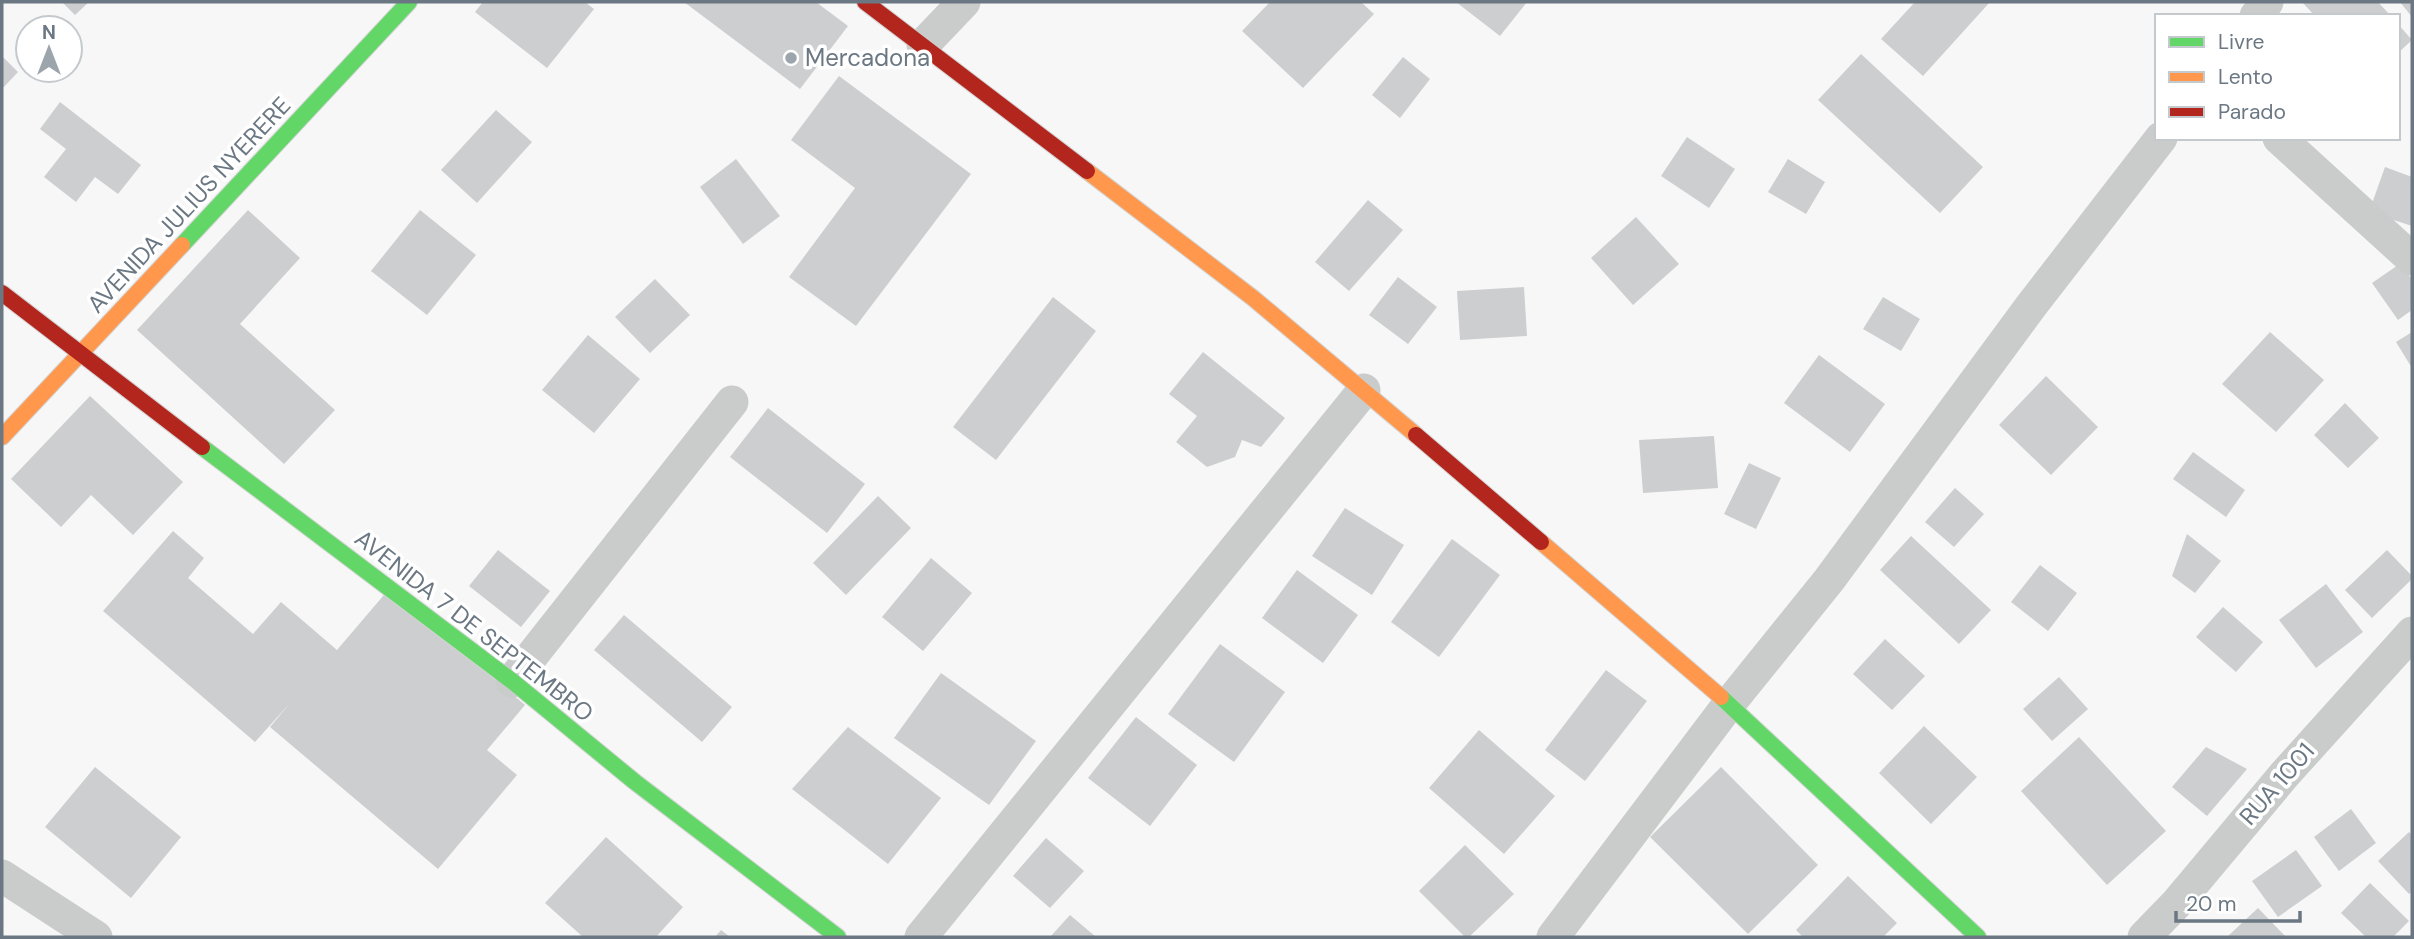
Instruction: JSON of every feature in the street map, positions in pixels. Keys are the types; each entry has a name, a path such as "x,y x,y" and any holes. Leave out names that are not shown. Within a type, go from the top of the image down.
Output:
{"street":[{"name":"AVENIDA JULIUS NYERERE","path":"2,438 409,2"},
{"path":"865,2 1253,298 1364,390 1729,704 1978,937"},
{"path":"922,45 964,2"},
{"path":"1553,937 1729,704 1829,580 2031,306 2159,140"},
{"path":"2282,140 2412,259"},
{"name":"AVENIDA 7 DE SEPTEMBRO","path":"2,293 80,355 512,681 635,782 838,937"},
{"path":"921,937 1364,390"},
{"path":"512,681 732,402"},
{"name":"RUA 1001","path":"2144,937 2176,904 2284,775 2412,633"},
{"path":"2,876 96,937"}],"building":[{"path":"62,2 89,2 76,14"},
{"path":"483,2 585,2 594,9 547,68 475,12"},
{"name":"Mercadona","path":"684,2 816,2 848,26 800,89"},
{"path":"1270,2 1361,2 1374,14 1303,88 1242,31"},
{"path":"1456,2 1527,2 1500,36"},
{"path":"1915,2 1990,2 1923,76 1881,39"},
{"path":"2302,2 2378,2 2389,14 2313,14"},
{"path":"2400,2 2412,2 2412,17"},
{"path":"2400,26 2412,40 2400,51"},
{"path":"1861,54 1983,167 1940,213 1818,100"},
{"path":"2,56 14,68 14,76 2,89"},
{"path":"1403,57 1430,79 1400,118 1372,95"},
{"path":"839,76 971,174 856,326 789,277 855,188 791,140"},
{"path":"60,102 141,165 118,194 95,177 76,202 44,177 66,149 40,129"},
{"path":"496,110 532,142 477,203 441,170"},
{"path":"1687,137 1735,169 1709,208 1661,176"},
{"path":"736,159 780,216 743,244 700,187"},
{"path":"1788,159 1825,182 1806,214 1768,192"},
{"path":"2385,167 2412,177 2412,226 2369,212"},
{"path":"1368,200 1403,230 1349,291 1315,262"},
{"path":"248,210 300,258 240,324 335,410 284,464 137,330"},
{"path":"420,210 476,255 427,315 371,271"},
{"path":"1636,217 1679,264 1633,305 1591,258"},
{"path":"2401,263 2412,280 2412,310 2398,320 2372,283"},
{"path":"1398,277 1437,307 1408,344 1369,315"},
{"path":"655,279 690,315 650,353 615,317"},
{"path":"1524,287 1527,336 1460,340 1457,291"},
{"path":"1053,297 1096,331 996,460 953,427"},
{"path":"1883,297 1920,319 1901,351 1863,329"},
{"path":"2270,332 2324,380 2276,432 2222,384"},
{"path":"2412,332 2412,368 2396,342"},
{"path":"588,335 640,379 594,433 542,390"},
{"path":"1203,352 1285,418 1261,447 1242,440 1235,457 1207,467 1176,442 1197,416 1169,394"},
{"path":"1819,355 1885,404 1850,452 1784,403"},
{"path":"2046,376 2098,427 2051,475 1999,425"},
{"path":"90,396 183,482 133,535 91,495 61,527 11,479"},
{"path":"2345,403 2379,438 2348,468 2314,435"},
{"path":"768,408 865,484 827,533 730,457"},
{"path":"1714,436 1718,488 1643,493 1639,440"},
{"path":"2193,452 2245,490 2226,517 2173,479"},
{"path":"1749,463 1781,478 1756,529 1724,514"},
{"path":"1955,488 1984,514 1954,547 1925,522"},
{"path":"878,496 911,528 846,595 813,563"},
{"path":"1345,508 1404,545 1372,595 1312,556"},
{"path":"173,531 204,558 188,578 253,634 281,602 337,650 389,589 525,705 487,750 517,775 438,869 270,727 290,703 255,742 103,611"},
{"path":"2187,534 2221,561 2195,593 2172,576"},
{"path":"1911,536 1991,610 1959,644 1880,570"},
{"path":"1452,539 1500,575 1439,657 1391,622"},
{"path":"498,550 550,591 521,627 469,586"},
{"path":"2387,550 2412,579 2372,618 2345,590"},
{"path":"931,558 972,593 923,651 882,617"},
{"path":"2040,565 2077,593 2048,631 2011,602"},
{"path":"1297,570 1358,615 1323,663 1262,618"},
{"path":"2326,584 2363,632 2316,668 2279,620"},
{"path":"2223,607 2263,642 2236,672 2196,637"},
{"path":"624,615 732,707 702,742 594,650"},
{"path":"1885,639 1925,676 1892,710 1853,674"},
{"path":"1220,644 1285,692 1234,762 1168,714"},
{"path":"1606,670 1647,701 1585,781 1545,750"},
{"path":"941,673 1036,741 989,805 894,738"},
{"path":"2059,677 2088,709 2052,741 2023,709"},
{"path":"1136,717 1197,765 1150,826 1088,778"},
{"path":"1924,726 1977,777 1931,824 1879,773"},
{"path":"848,727 941,798 888,864 792,789"},
{"path":"1479,730 1555,796 1504,854 1429,788"},
{"path":"2079,737 2166,831 2107,885 2021,791"},
{"path":"2206,747 2247,769 2207,816 2172,787"},
{"path":"95,767 181,837 131,898 45,827"},
{"path":"1721,767 1818,865 1748,934 1650,837"},
{"path":"2351,809 2376,843 2339,871 2314,837"},
{"path":"2409,832 2412,835 2412,891 2409,894 2378,861"},
{"path":"606,837 683,907 656,937 583,937 545,903"},
{"path":"1046,838 1084,871 1050,908 1013,876"},
{"path":"1465,845 1514,894 1469,937 1465,937 1419,891"},
{"path":"2296,850 2322,886 2278,917 2252,881"},
{"path":"1848,876 1897,923 1883,937 1803,937 1796,930"},
{"path":"2370,883 2409,921 2393,937 2366,937 2341,913"},
{"path":"2258,908 2286,937 2227,937"},
{"path":"1070,915 1096,937 1050,937"},
{"path":"721,930 730,937 715,937"}],"traffic: fast":[{"path":"182,245 409,2"},
{"path":"202,447 512,681 635,782 838,937"},
{"path":"1721,697 1978,937"}],"traffic: slow":[{"path":"1087,171 1253,298 1416,435"},
{"path":"2,437 182,245"},
{"path":"1541,542 1721,697"}],"traffic: jam":[{"path":"865,2 1087,171"},
{"path":"2,293 202,447"},
{"path":"1416,435 1541,542"}],"place":[{"name":"Mercadona","path":"791,58"}]}
